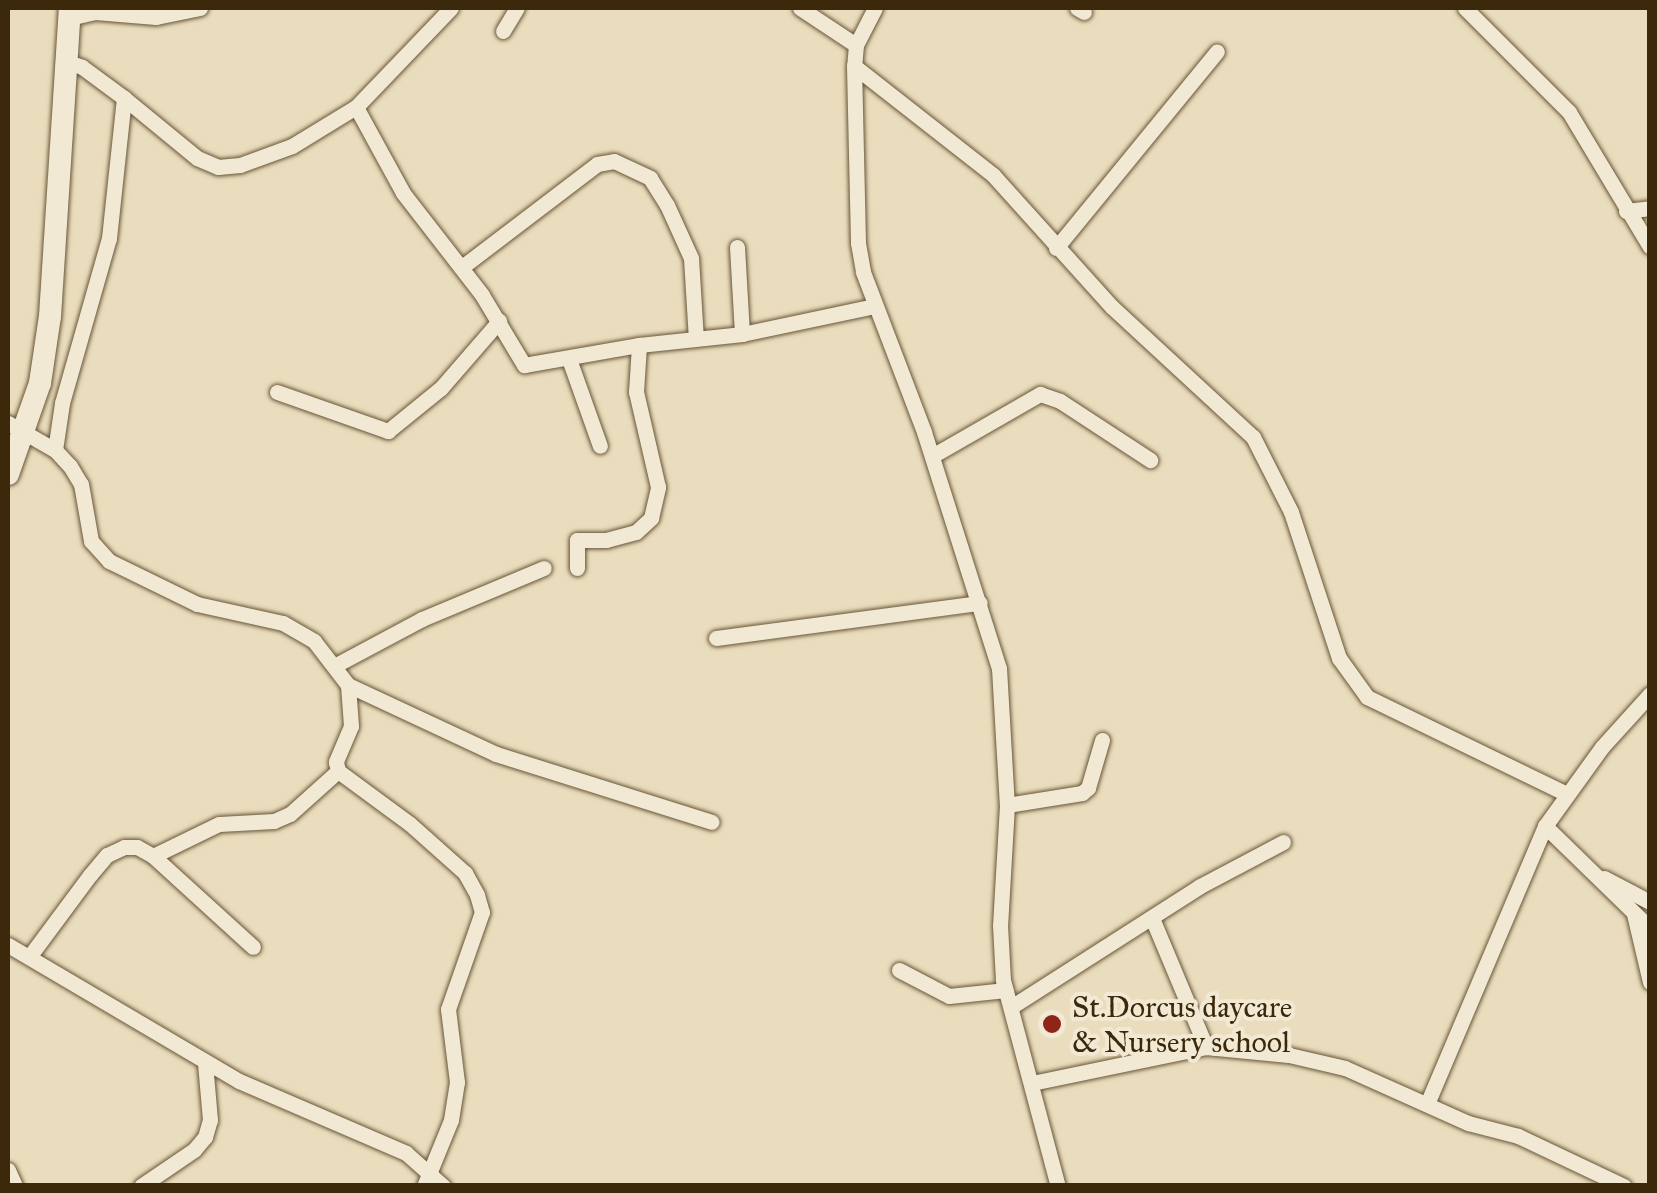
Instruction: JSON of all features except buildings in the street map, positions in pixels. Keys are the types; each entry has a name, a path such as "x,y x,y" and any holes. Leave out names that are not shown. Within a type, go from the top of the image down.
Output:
{"street":[{"path":"8,474 16,430 40,383 50,316 70,13 156,17 200,8"},
{"path":"65,60 82,67 124,98 197,158 218,166 240,165 292,146 356,107 451,8"},
{"path":"503,31 516,8"},
{"path":"800,8 856,45"},
{"path":"875,8 856,45 854,66 856,226 863,272 932,456 956,544 980,603 999,668 1007,806 1000,951 1006,990 1058,1186"},
{"path":"1465,8 1569,112 1650,246"},
{"path":"1056,248 1217,51"},
{"path":"854,66 968,153 1112,307 1253,436 1291,512 1339,658 1355,684 1382,706 1482,749 1567,794"},
{"path":"55,450 62,404 110,238 124,98"},
{"path":"356,107 404,193 462,267 524,365 639,345 742,334 875,306"},
{"path":"462,267 597,164 614,161 650,178 692,258 696,340"},
{"path":"1626,211 1650,208"},
{"path":"737,248 742,334"},
{"path":"277,392 388,431 442,388 499,322"},
{"path":"577,568 577,540 606,540 636,532 650,518 658,487 636,392 639,345"},
{"path":"569,359 600,446"},
{"path":"932,456 1029,396 1040,394 1060,400 1150,460"},
{"path":"16,430 55,450 81,484 90,541 109,561 197,604 298,630 348,685 496,754 712,822"},
{"path":"334,666 453,605 544,568"},
{"path":"716,638 980,603"},
{"path":"348,685 351,726 336,762 338,771 410,824 465,874 482,912 448,1009 457,1082 451,1120 427,1179"},
{"path":"1427,1104 1545,826 1650,694"},
{"path":"1007,806 1082,793 1088,788 1102,740"},
{"path":"153,856 219,824 274,821 290,814 338,771"},
{"path":"1545,826 1650,928"},
{"path":"1012,1006 1200,886 1283,842"},
{"path":"30,957 108,855 137,847 153,856 253,947"},
{"path":"1595,874 1650,902"},
{"path":"1634,914 1650,982"},
{"path":"1152,918 1206,1047"},
{"path":"8,945 204,1062 380,1140 427,1179 443,1186"},
{"path":"898,970 949,996 1006,990"},
{"path":"1032,1083 1206,1047 1290,1055 1345,1068 1468,1124 1518,1136 1624,1186"},
{"path":"141,1186 194,1150 204,1137 210,1120 204,1062"},
{"path":"8,1170 15,1186"}],"place":[{"name":"St.Dorcus daycare & Nursery school","path":"1052,1024"}]}
